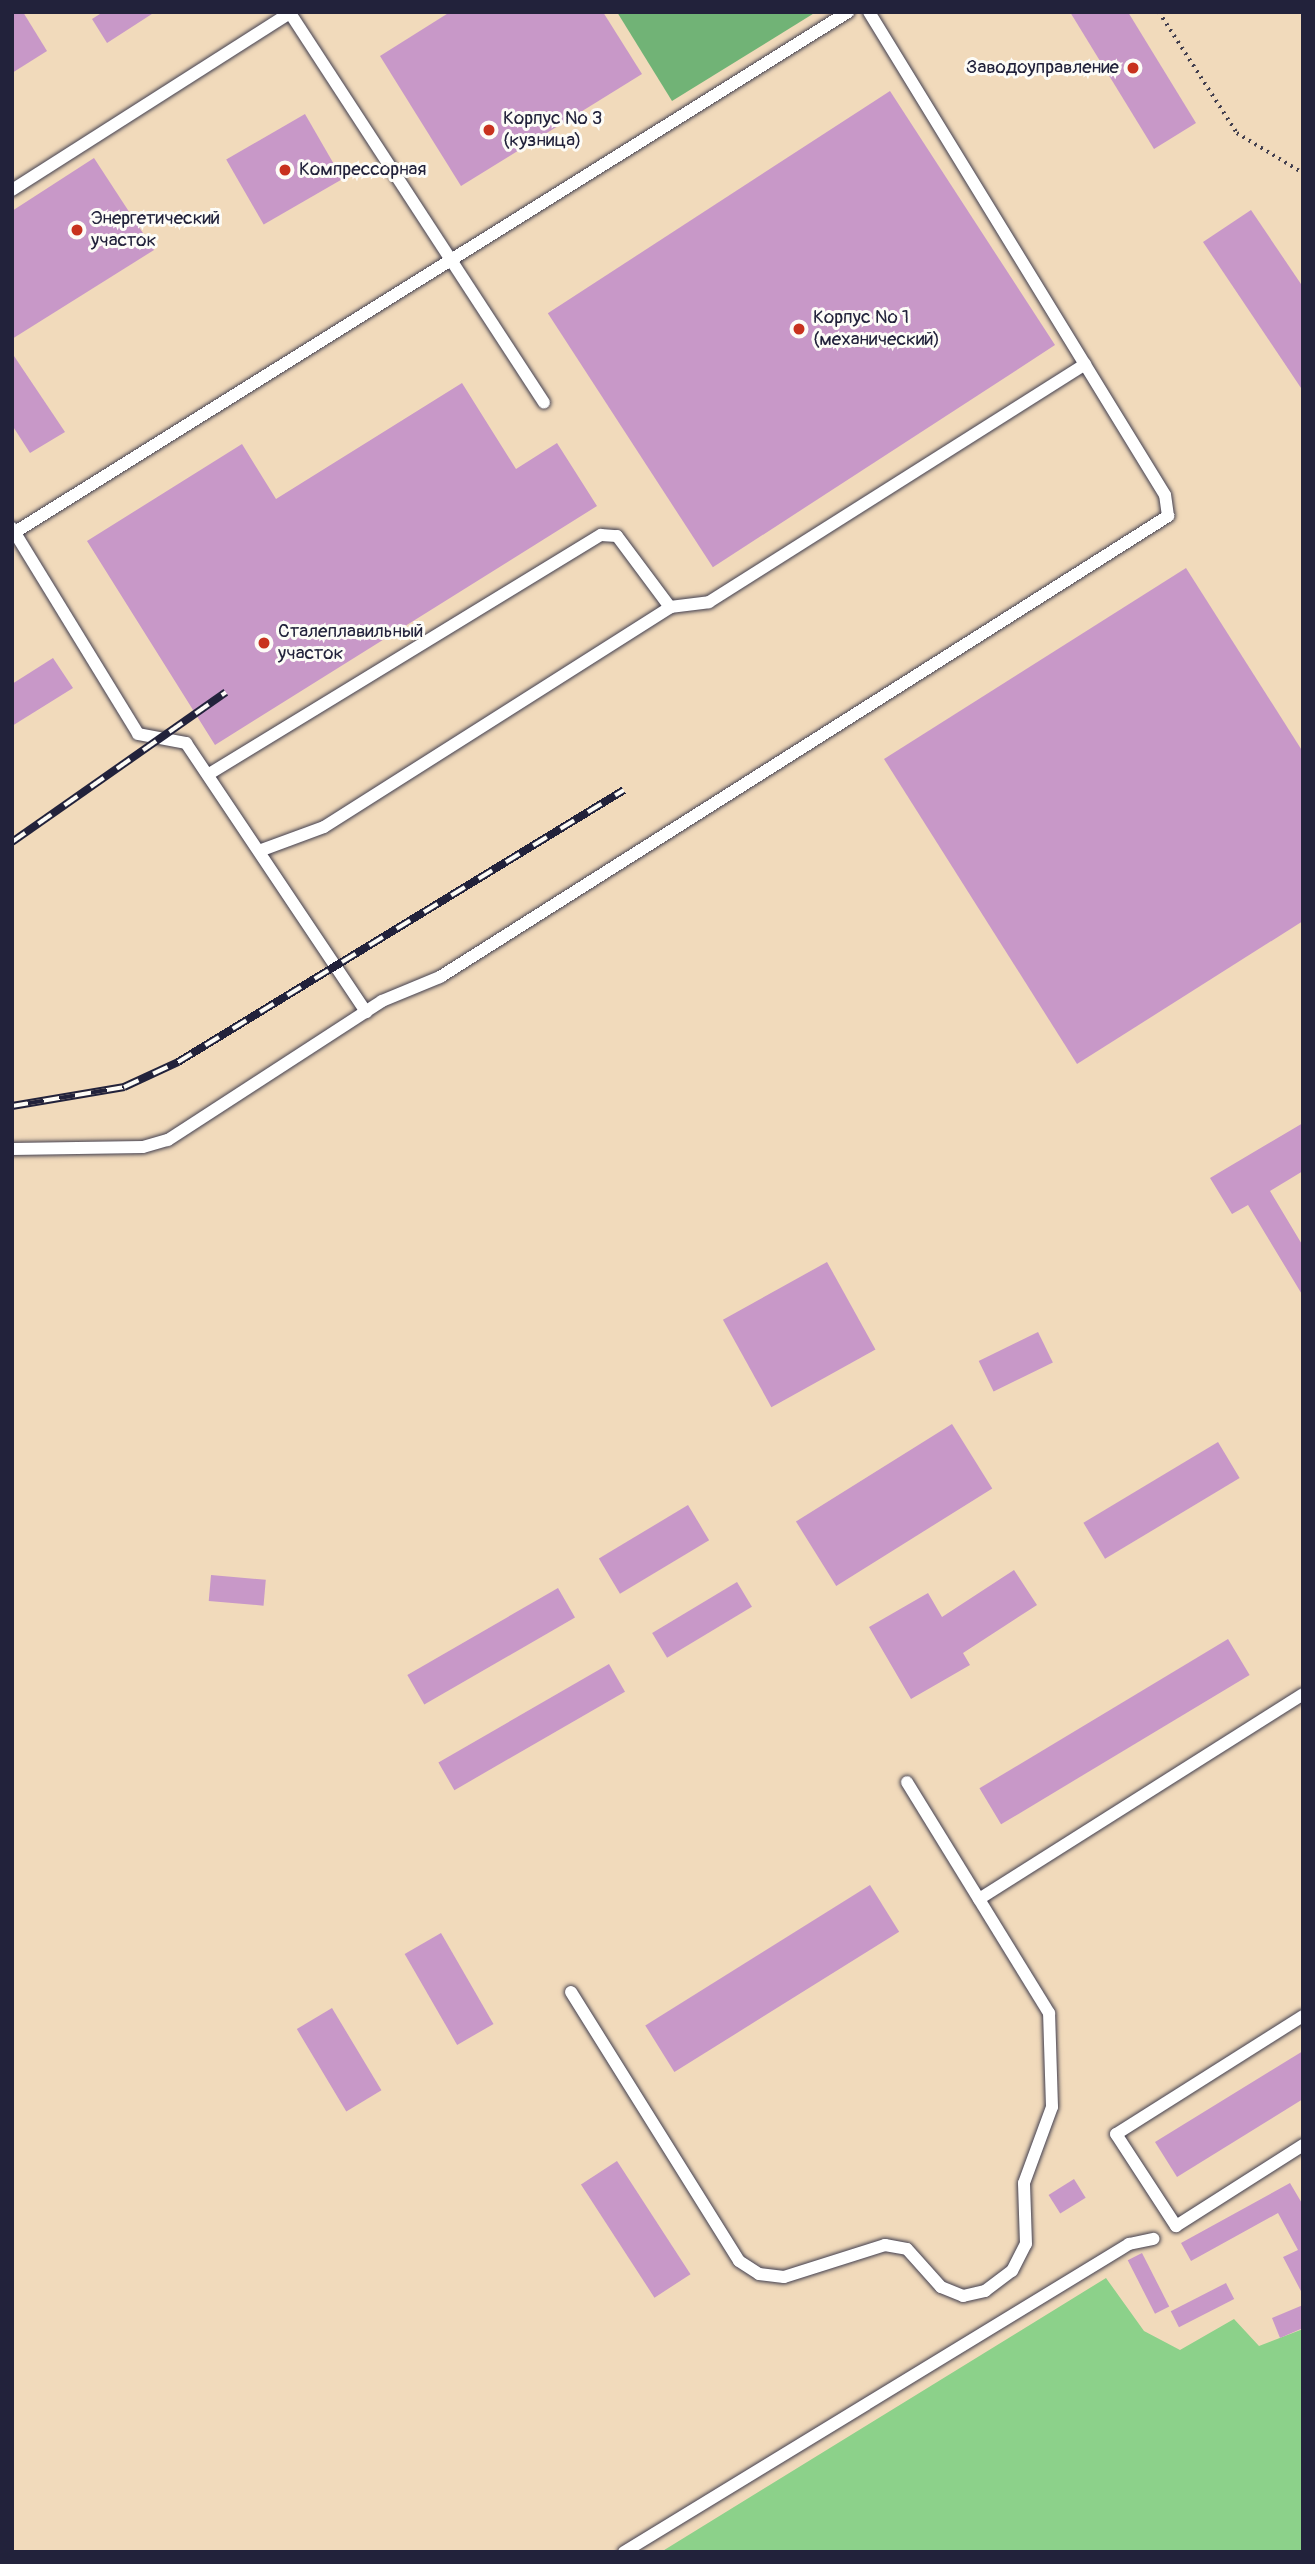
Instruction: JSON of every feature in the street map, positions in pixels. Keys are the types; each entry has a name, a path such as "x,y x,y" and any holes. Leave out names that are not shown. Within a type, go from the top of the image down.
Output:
{"lane":[{"path":"366,1012 186,743 138,734 13,531 848,12"},
{"path":"12,1149 143,1147 168,1140 366,1012 440,977 1168,516 1166,495 869,12"},
{"path":"12,190 291,13 452,257 544,403"},
{"path":"259,851 324,827 670,607 709,602 1085,364"},
{"path":"209,774 601,535 617,536 670,607"},
{"path":"979,1899 1303,1694"},
{"path":"571,1992 739,2261 759,2274 783,2277 885,2245 907,2249 941,2287 962,2296 985,2291 1012,2271 1026,2245 1024,2183 1052,2107 1048,2013 906,1782"},
{"path":"1303,2016 1116,2134 1176,2226 1303,2145"},
{"path":"624,2552 1129,2244 1153,2239"}],"path":[{"path":"1160,12 1237,133 1303,173"}],"green space":[{"path":"617,12 816,12 672,101"},
{"path":"1106,2278 1144,2331 1180,2350 1234,2319 1259,2346 1303,2329 1303,2552 661,2552"}],"building":[{"path":"12,12 23,12 47,51 12,73"},
{"path":"103,12 155,12 107,43 92,19"},
{"name":"Корпус № 3 (кузница)","path":"450,12 603,12 642,74 461,186 380,56"},
{"name":"Заводоуправление","path":"1070,12 1128,12 1196,123 1154,149"},
{"name":"Корпус № 1 (механический)","path":"890,91 1055,345 713,567 548,313"},
{"name":"Компрессорная","path":"305,114 342,179 264,224 226,160"},
{"name":"Энергетический участок","path":"94,158 154,250 12,339 12,211"},
{"path":"1251,210 1303,287 1303,391 1203,242"},
{"path":"12,353 65,432 30,453 12,425"},
{"name":"Сталеплавильный участок","path":"462,383 516,469 557,443 597,506 215,745 87,541 242,444 276,499"},
{"path":"1186,568 1303,752 1303,921 1077,1064 884,759"},
{"path":"53,658 73,688 12,726 12,684"},
{"path":"1303,1123 1303,1171 1270,1191 1303,1246 1303,1296 1248,1205 1232,1214 1210,1178"},
{"path":"827,1262 875,1349 771,1407 723,1320"},
{"path":"1038,1332 1053,1363 994,1391 979,1361"},
{"path":"952,1424 992,1488 836,1586 796,1522"},
{"path":"1218,1442 1240,1478 1105,1559 1083,1523"},
{"path":"688,1505 709,1540 620,1594 599,1559"},
{"path":"1014,1570 1037,1605 963,1653 970,1665 911,1699 869,1627 928,1593 942,1617"},
{"path":"211,1575 266,1580 264,1606 209,1601"},
{"path":"737,1582 752,1607 667,1658 652,1633"},
{"path":"558,1588 575,1617 424,1704 407,1675"},
{"path":"1228,1639 1250,1675 1001,1824 979,1788"},
{"path":"609,1664 625,1692 454,1790 438,1762"},
{"path":"870,1885 899,1932 674,2072 645,2025"},
{"path":"441,1933 494,2024 457,2045 405,1954"},
{"path":"332,2008 381,2090 346,2111 297,2029"},
{"path":"1303,2051 1303,2099 1177,2177 1155,2142"},
{"path":"617,2161 691,2274 654,2298 581,2184"},
{"path":"1074,2179 1086,2198 1060,2214 1049,2195"},
{"path":"1290,2183 1303,2205 1303,2295 1283,2257 1298,2250 1278,2213 1191,2261 1181,2243"},
{"path":"1142,2253 1169,2306 1155,2314 1128,2260"},
{"path":"1226,2283 1234,2299 1179,2327 1171,2311"},
{"path":"1303,2305 1303,2328 1280,2338 1272,2318"}],"railway":[{"path":"12,842 226,692"},
{"path":"12,1106 124,1087 178,1062 624,790"}],"place":[{"name":"Заводоуправление","path":"1133,68"},
{"name":"Корпус № 3 (кузница)","path":"489,130"},
{"name":"Компрессорная","path":"285,170"},
{"name":"Энергетический участок","path":"77,230"},
{"name":"Корпус № 1 (механический)","path":"799,329"},
{"name":"Сталеплавильный участок","path":"264,643"}]}
